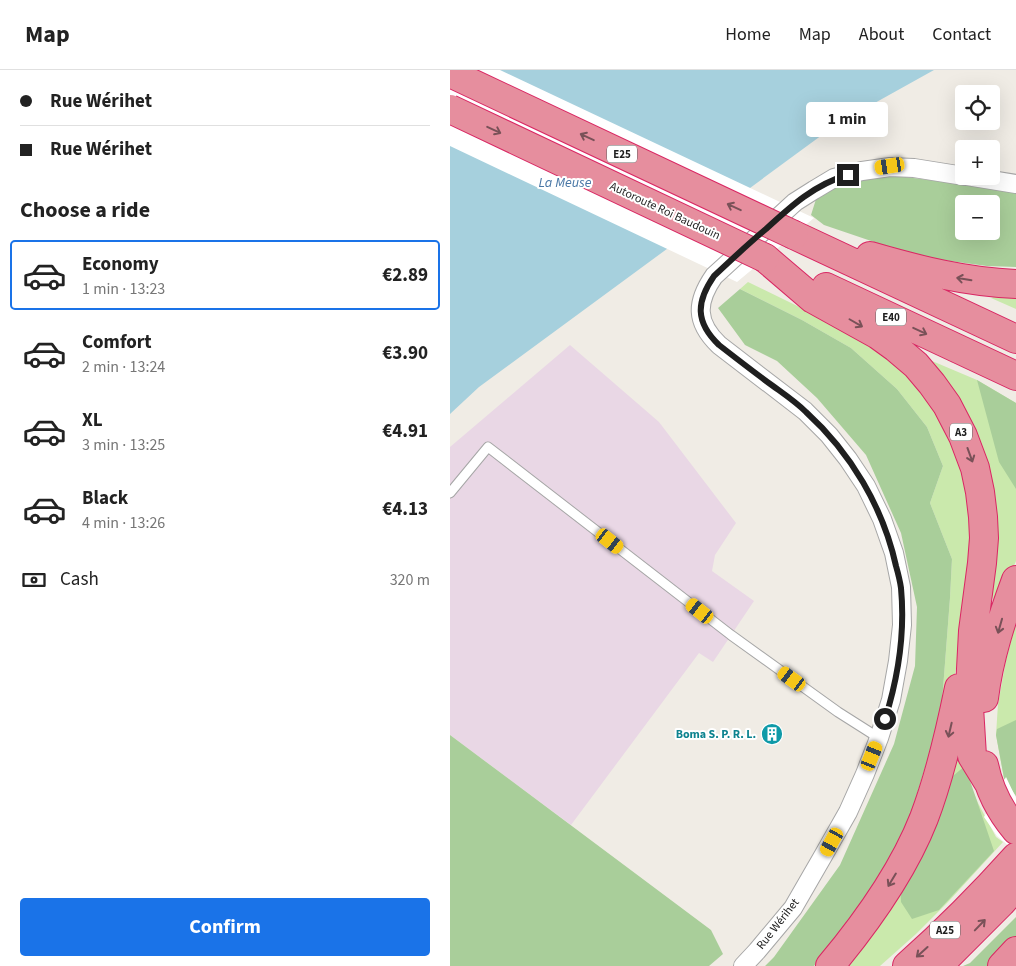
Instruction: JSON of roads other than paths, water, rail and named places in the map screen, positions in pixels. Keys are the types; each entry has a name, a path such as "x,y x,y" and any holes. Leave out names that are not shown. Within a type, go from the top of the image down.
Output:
{"highway":[{"name":"E25","path":"450,72 794,235"},
{"name":"Autoroute Roi Baudouin","path":"450,109 1016,376"},
{"path":"794,235 940,275 1016,284"},
{"path":"794,235 1016,339"},
{"name":"A3","path":"766,258 813,299 870,330 916,365 947,405 964,436 975,468 981,500 984,538 973,631 943,757 924,820 883,894 830,966"},
{"name":"A3","path":"991,790 982,754 982,723 986,688 997,637 1016,580"},
{"name":"A3","path":"973,631 969,707 972,756 1009,822 1016,830"},
{"path":"982,894 1016,842"},
{"name":"A25","path":"907,966 982,894 1016,857"},
{"name":"A25","path":"938,966 1016,886"},
{"path":"1002,966 1016,951"}],"street":[{"name":"Rue Wérihet","path":"743,966 797,901 848,812 865,774 880,738 891,700 902,625 901,588 894,553 882,519 866,486 848,459 829,435 806,411 719,345 710,336 701,314 702,296 706,286 714,276 795,202 834,178 890,166 955,174"},
{"name":"Rue Wérihet","path":"1000,181 1016,184"}],"lane":[{"path":"450,493 488,447 731,635 838,712 880,738"}],"water":[{"name":"La Meuse","path":"450,70 934,70 837,124 479,387 450,414"}],"place":[{"name":"Boma S. P. R. L.","path":"772,734"}]}
